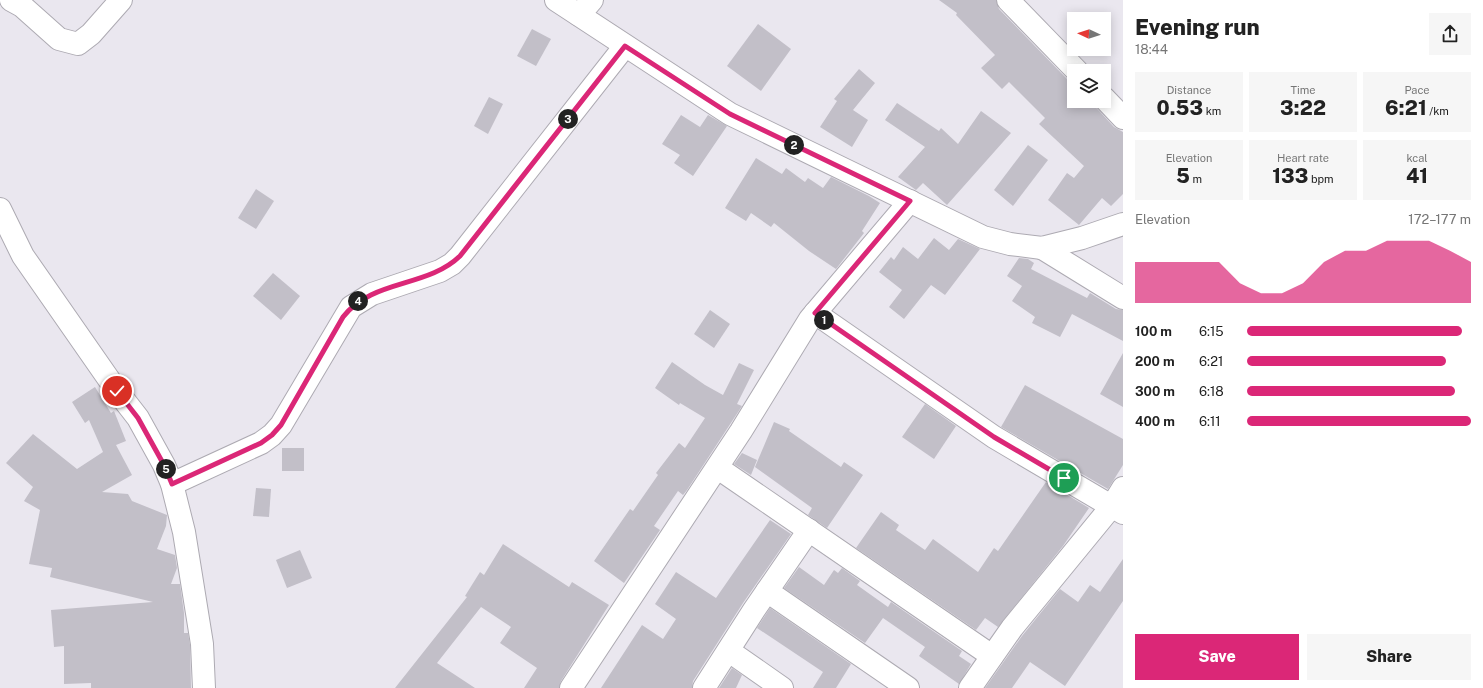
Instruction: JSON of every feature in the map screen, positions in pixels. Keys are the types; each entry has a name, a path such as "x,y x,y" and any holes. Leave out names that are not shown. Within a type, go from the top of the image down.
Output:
{"street":[{"path":"11,0 22,6 59,39 78,44 91,34 121,0"},
{"path":"556,0 586,8 625,46 730,114 983,237 1010,244 1042,248 1082,238 1123,224"},
{"path":"1008,0 1070,64"},
{"path":"172,484 261,443 272,435 281,425 343,317 351,306 372,294 440,271 452,264 460,256 625,46"},
{"path":"1111,105 1123,118"},
{"path":"571,688 718,468 815,313 910,201"},
{"path":"0,209 23,256 117,391 138,418 164,465 172,484 184,532 202,644 204,688"},
{"path":"1042,248 1123,298"},
{"path":"815,313 994,437 1119,502 1012,628 970,688"},
{"path":"718,468 992,656"},
{"path":"704,688 767,591 809,530"},
{"path":"767,591 908,688"},
{"path":"729,651 782,688"}],"building":[{"path":"939,0 996,0 999,9 1067,79 1067,108 1096,108 1114,127 1123,132 1123,194 1111,206 1102,198 1079,225 1048,200 1067,173 1074,178 1084,166 1039,124 1045,118 1009,82 1002,89 981,68 995,55 956,15 957,13"},
{"path":"758,24 791,49 761,91 727,66"},
{"path":"532,29 551,39 536,66 517,56"},
{"path":"859,69 875,83 853,110 868,120 852,147 820,127 837,101 834,99"},
{"path":"489,97 503,104 488,134 474,126"},
{"path":"897,103 939,131 941,128 958,144 981,111 1011,133 947,205 923,183 916,190 898,177 925,147 885,120"},
{"path":"681,115 700,127 708,115 727,126 693,176 674,163 680,155 662,144"},
{"path":"1028,145 1048,160 1013,206 994,190"},
{"path":"756,158 782,174 786,168 805,182 808,178 823,188 831,177 880,203 862,231 864,233 836,269 809,251 774,223 771,227 751,213 746,221 725,208"},
{"path":"256,189 274,201 256,229 238,218"},
{"path":"934,238 949,250 958,239 980,249 945,295 931,285 904,319 889,307 902,290 879,272 891,257 894,260 903,247 918,259"},
{"path":"1019,258 1028,259 1034,263 1031,269 1087,298 1090,293 1116,309 1123,310 1123,341 1072,314 1060,337 1032,323 1035,317 1012,301 1022,286 1007,276"},
{"path":"273,273 300,296 281,320 253,296"},
{"path":"710,310 730,324 714,348 694,334"},
{"path":"1123,353 1123,407 1100,394"},
{"path":"672,362 705,385 723,395 739,363 754,370 737,404 742,406 687,490 683,495 678,491 654,526 660,530 624,583 594,561 630,509 633,511 658,475 656,473 679,443 685,448 705,418 680,403 679,405 655,388"},
{"path":"1025,385 1123,439 1123,465 1108,489 1001,427"},
{"path":"95,387 111,413 114,411 126,441 116,445 132,475 102,492 128,494 132,501 167,515 166,526 157,549 175,555 177,568 171,584 180,584 184,613 184,633 188,633 190,645 191,688 91,688 91,683 64,684 64,646 54,647 51,610 153,602 50,577 52,568 29,564 40,510 24,501 33,487 6,463 33,434 77,469 103,452 89,420 85,423 72,402"},
{"path":"925,404 956,426 934,459 902,437"},
{"path":"774,422 790,429 789,431 841,467 844,462 863,475 827,528 808,515 812,508 755,467"},
{"path":"282,448 304,448 304,471 282,471"},
{"path":"742,453 757,460 751,475 734,464"},
{"path":"1046,482 1089,508 1063,546 998,627 985,618 976,630 856,548 881,512 899,525 896,530 925,550 933,539 978,572 994,548 998,551"},
{"path":"256,488 271,489 269,517 253,516"},
{"path":"770,520 791,534 743,603 693,681 692,688 601,688 642,625 663,639 676,619 655,604 676,572 716,598"},
{"path":"503,544 569,587 572,582 609,605 561,681 559,688 524,688 537,668 500,643 511,627 481,607 437,663 475,688 395,688 467,597 465,596 480,572 484,575"},
{"path":"300,550 312,578 287,588 276,560"},
{"path":"1123,559 1123,601 1065,686 1030,662 1012,688 985,688 1022,636 1060,589 1078,602 1090,585 1100,592"},
{"path":"799,567 824,585 834,570 838,573 842,568 860,581 857,585 888,607 891,602 962,651 959,656 971,664 959,684 919,656 925,647 883,618 865,643 784,588"},
{"path":"770,608 851,664 836,688 813,688 823,672 757,628"},
{"path":"732,668 742,675 736,688 719,688"}],"route":[{"path":"117,391 138,418 164,465 172,484 261,443 272,435 281,425 343,317 351,306 372,294 440,271 452,264 460,256 625,46 730,114 910,201 815,313 994,437 1064,478"}]}
